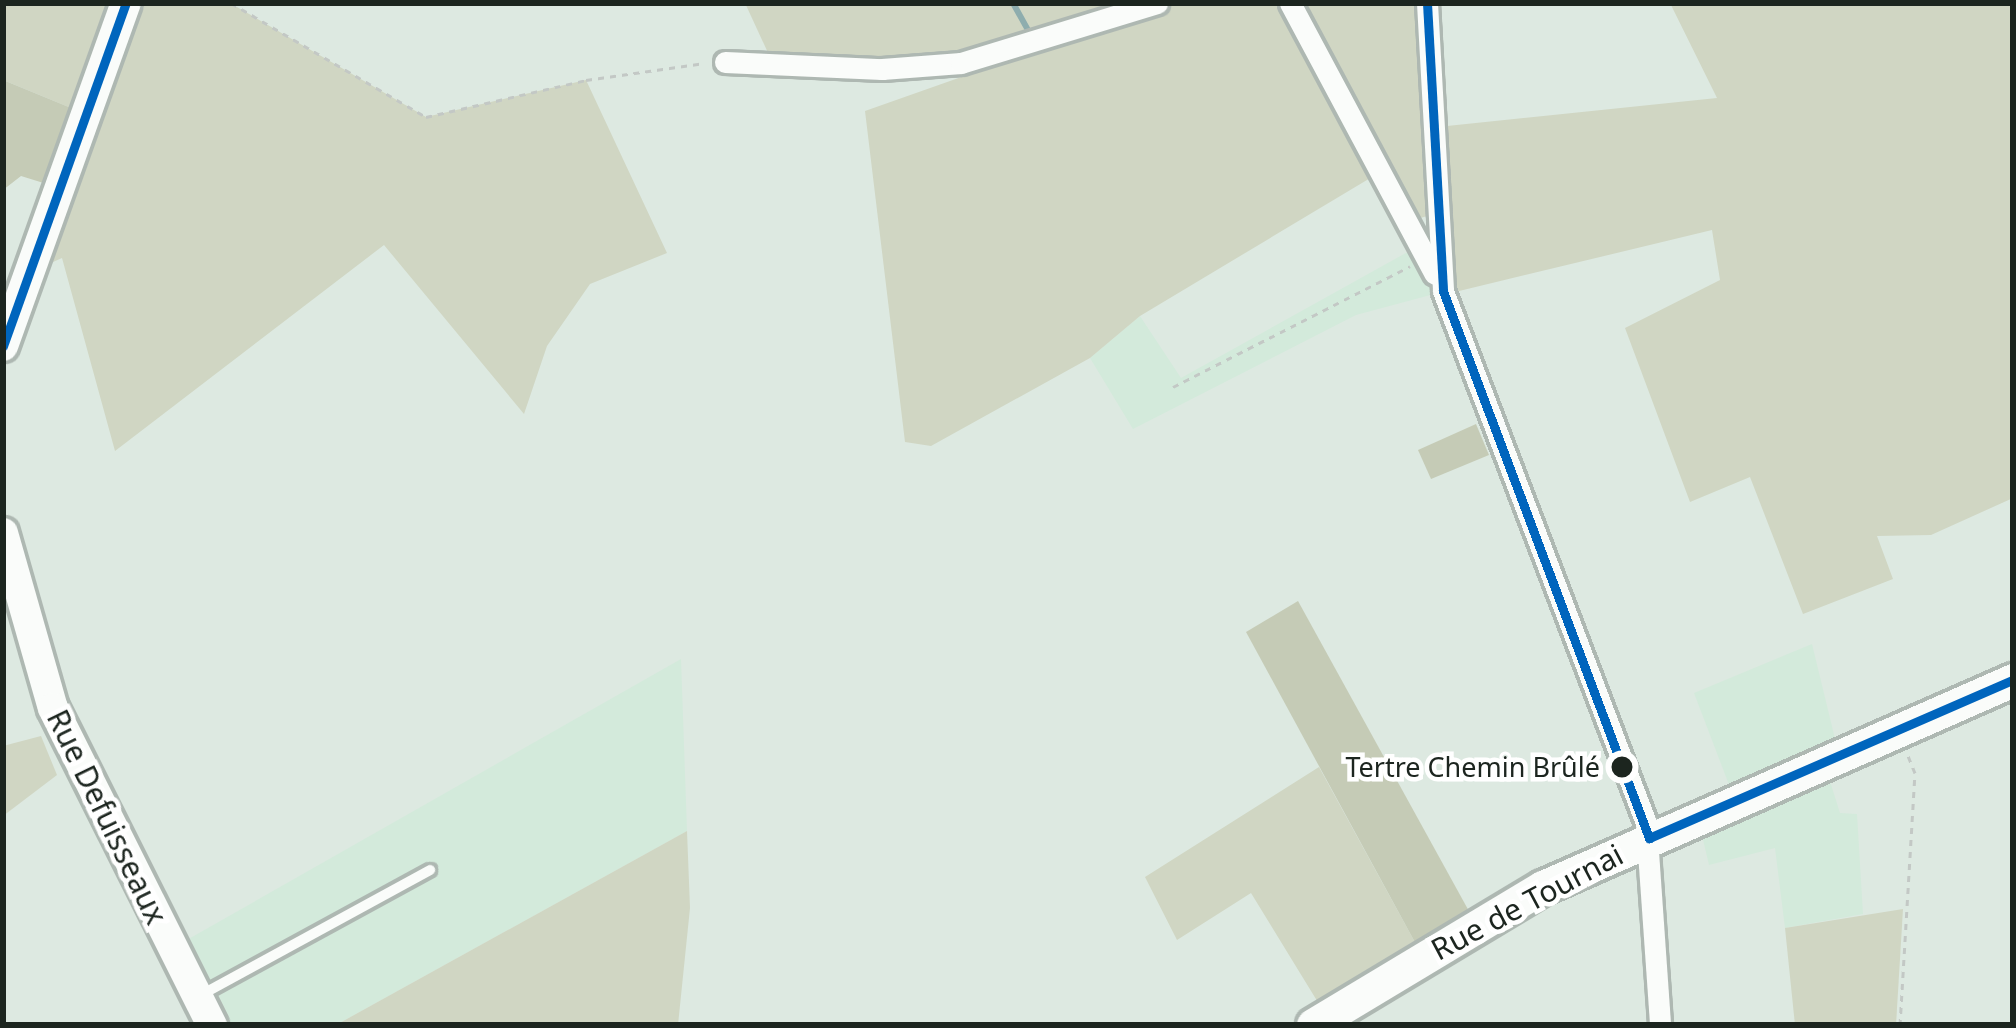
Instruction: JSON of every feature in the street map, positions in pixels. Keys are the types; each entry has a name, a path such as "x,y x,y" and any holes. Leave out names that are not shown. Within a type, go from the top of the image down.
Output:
{"main road":[{"name":"Rue de Tournai","path":"1313,1025 1543,887 2013,680"}],"street":[{"path":"3,346 126,3"},
{"path":"725,62 882,69 961,63 1157,3"},
{"path":"1290,3 1443,291 1649,838 1660,1025"},
{"path":"1427,3 1443,291"},
{"name":"Rue Defuisseaux","path":"3,533 53,708 212,1025"}],"lane":[{"path":"197,997 430,870"}],"path":[{"path":"230,3 426,117 586,80 725,62"},
{"path":"1173,388 1389,273 1429,261"},
{"path":"1897,730 1916,773 1900,1025"}],"shaded area":[{"path":"3,3 116,3 76,110 3,80"},
{"path":"137,3 230,3 426,117 586,80 667,253 590,284 547,346 524,414 384,245 115,451 62,258 44,266"},
{"path":"745,3 1137,3 1033,38 908,63 769,55"},
{"path":"1171,3 1281,3 1372,177 1140,316 1090,358 931,446 905,442 865,111"},
{"path":"1297,3 1418,3 1431,215 1413,220"},
{"path":"1670,3 2013,3 2013,498 1931,535 1877,536 1893,579 1803,614 1750,477 1690,502 1625,328 1720,280 1712,230 1455,292 1447,126 1717,98"},
{"path":"3,80 76,110 50,185 21,176 3,190"},
{"path":"1413,249 1438,293 1356,315 1133,429 1090,358 1140,316 1181,378"},
{"path":"1476,424 1489,455 1431,479 1418,450"},
{"path":"1298,601 1470,913 1417,946 1246,632"},
{"path":"1812,644 1837,747 1731,790 1694,693"},
{"path":"681,659 687,831 336,1025 231,1025 185,941"},
{"path":"41,736 57,775 3,816 3,746"},
{"path":"1319,767 1417,946 1319,1004 1251,893 1177,940 1145,877"},
{"path":"1828,775 1840,813 1857,814 1863,914 1785,928 1775,848 1709,865 1701,831"},
{"path":"687,831 690,908 678,1025 336,1025"},
{"path":"1903,909 1896,1025 1795,1025 1785,928"}],"waterway":[{"path":"1013,3 1031,35"}],"transit line":[{"path":"3,346 126,3"},
{"path":"1427,3 1443,291 1649,838"},
{"path":"1649,838 2013,680"}],"place":[{"name":"Tertre Chemin Brûlé","path":"1622,767"}]}
